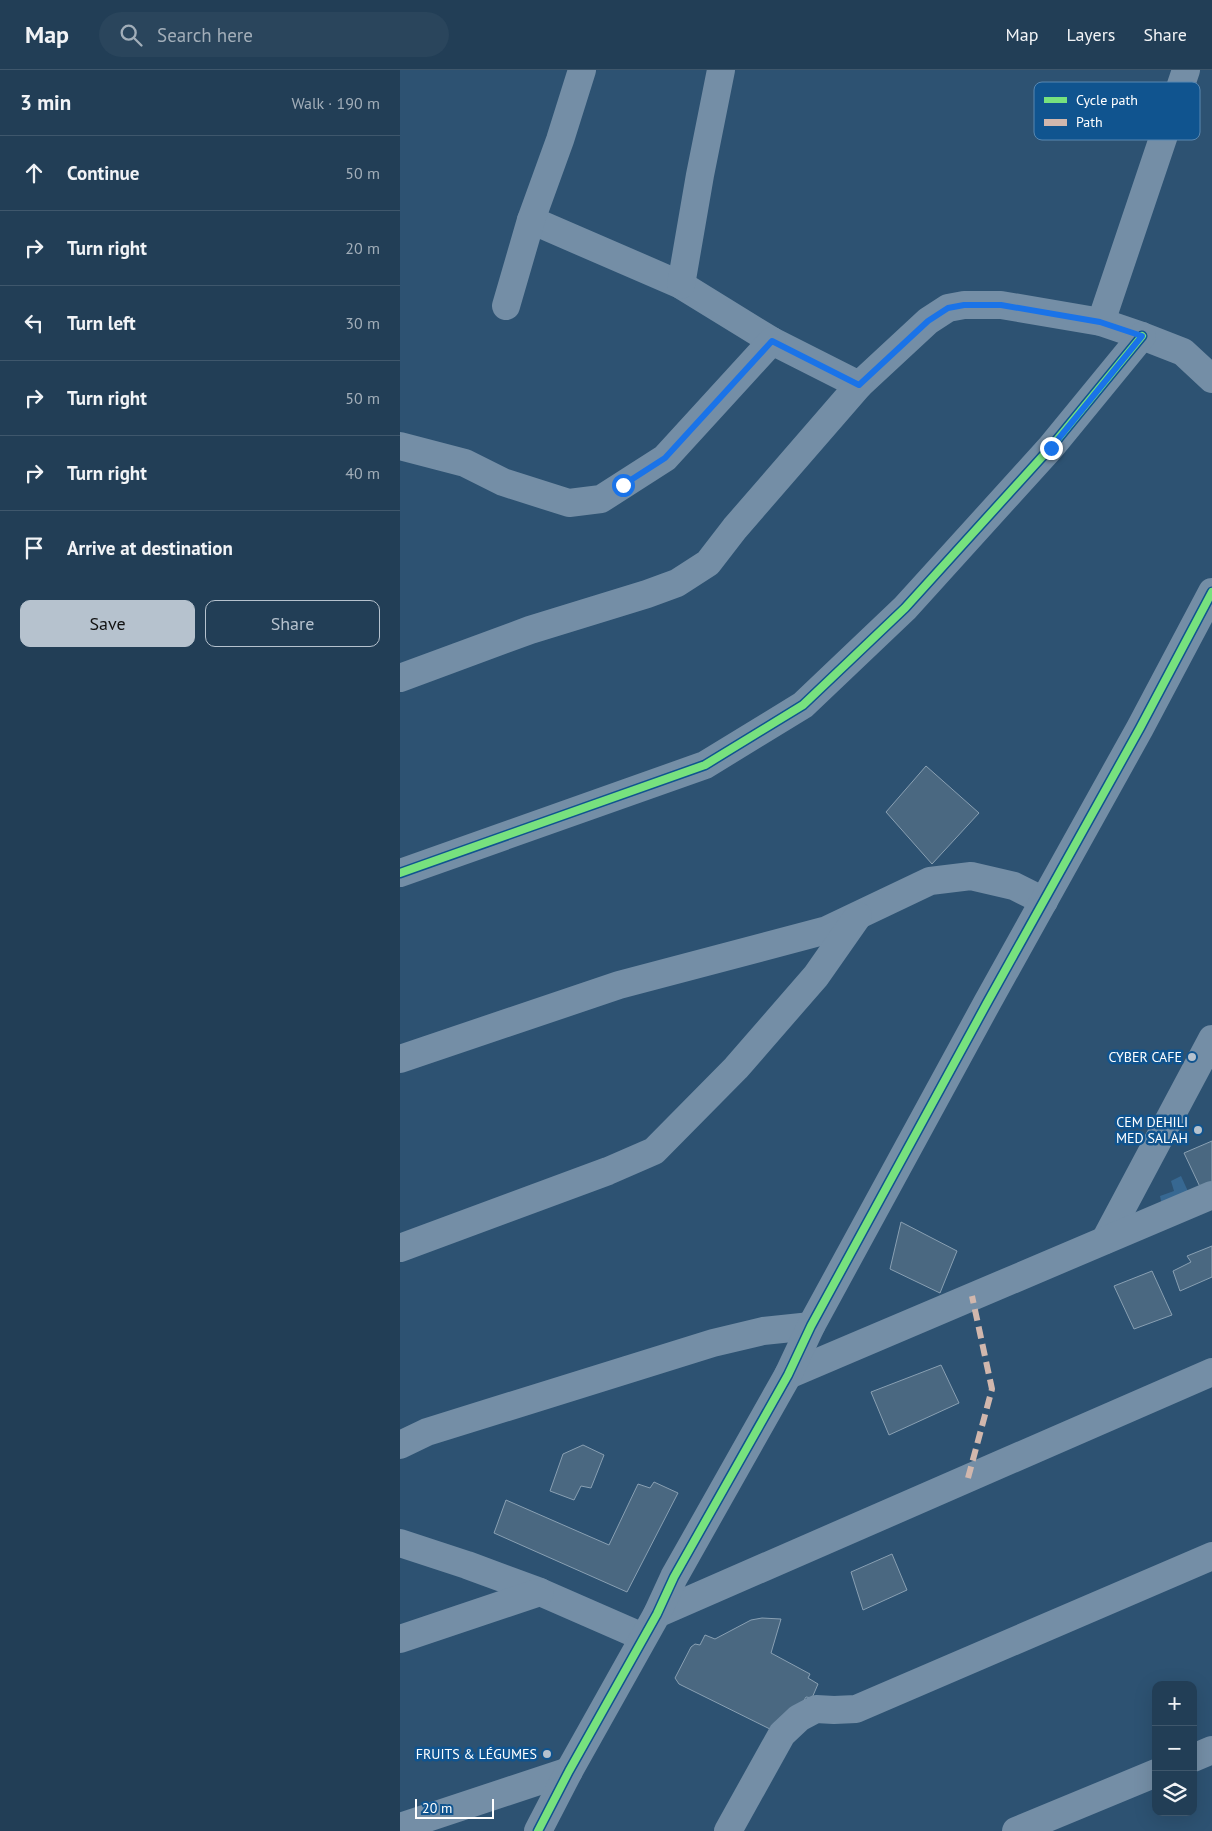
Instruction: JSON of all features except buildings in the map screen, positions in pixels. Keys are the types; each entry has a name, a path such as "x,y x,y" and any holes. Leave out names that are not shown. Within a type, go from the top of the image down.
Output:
{"street":[{"path":"506,306 532,220 582,70"},
{"path":"681,285 721,70"},
{"path":"1182,82 1186,70"},
{"path":"1100,322 1162,140"},
{"path":"532,220 681,285 772,341 859,385"},
{"path":"400,678 530,630 677,583 708,562 735,528 859,385 928,321 948,308 964,305 1001,305 1100,322 1183,352 1212,379"},
{"path":"400,873 705,765 803,705 905,608 1051,448 1142,336"},
{"path":"400,446 465,463 503,482 569,503 601,499 665,458 772,341"},
{"path":"538,1831 643,1636 658,1614 674,1578 788,1375 810,1326 1140,728 1212,592"},
{"path":"400,1059 619,985 827,930 930,881 971,876 1014,886 1044,900"},
{"path":"400,1248 608,1172 654,1151 736,1068 816,976 860,914"},
{"path":"1105,1240 1212,1039"},
{"path":"788,1375 1212,1194"},
{"path":"400,1445 427,1432 713,1343 763,1331 810,1326"},
{"path":"658,1614 1212,1372"},
{"path":"400,1543 540,1592 643,1636"},
{"path":"728,1831 782,1734 799,1718 816,1709 856,1709 1212,1556"},
{"path":"400,1639 540,1592"},
{"path":"1197,1756 1212,1750"},
{"path":"400,1827 569,1771"},
{"path":"1016,1831 1152,1775"}],"water":[{"path":"1181,1176 1191,1198 1163,1210 1160,1196 1174,1191 1171,1181"}],"marked path":[{"path":"968,1478 992,1389 972,1296"}],"cycle path":[{"path":"400,873 705,765 803,705 905,608 1051,447 1142,336"},
{"path":"538,1831 569,1771 657,1614 674,1577 788,1375 811,1326 1140,728 1212,592"}],"place":[{"name":"CYBER CAFE","path":"1192,1057"},
{"name":"CEM DEHILI MED SALAH","path":"1198,1130"},
{"name":"FRUITS & LÉGUMES","path":"547,1754"}],"route":[{"path":"623,485 665,458 772,341 859,385 928,321 948,308 964,305 1001,305 1100,322 1142,336 1051,448"}]}
